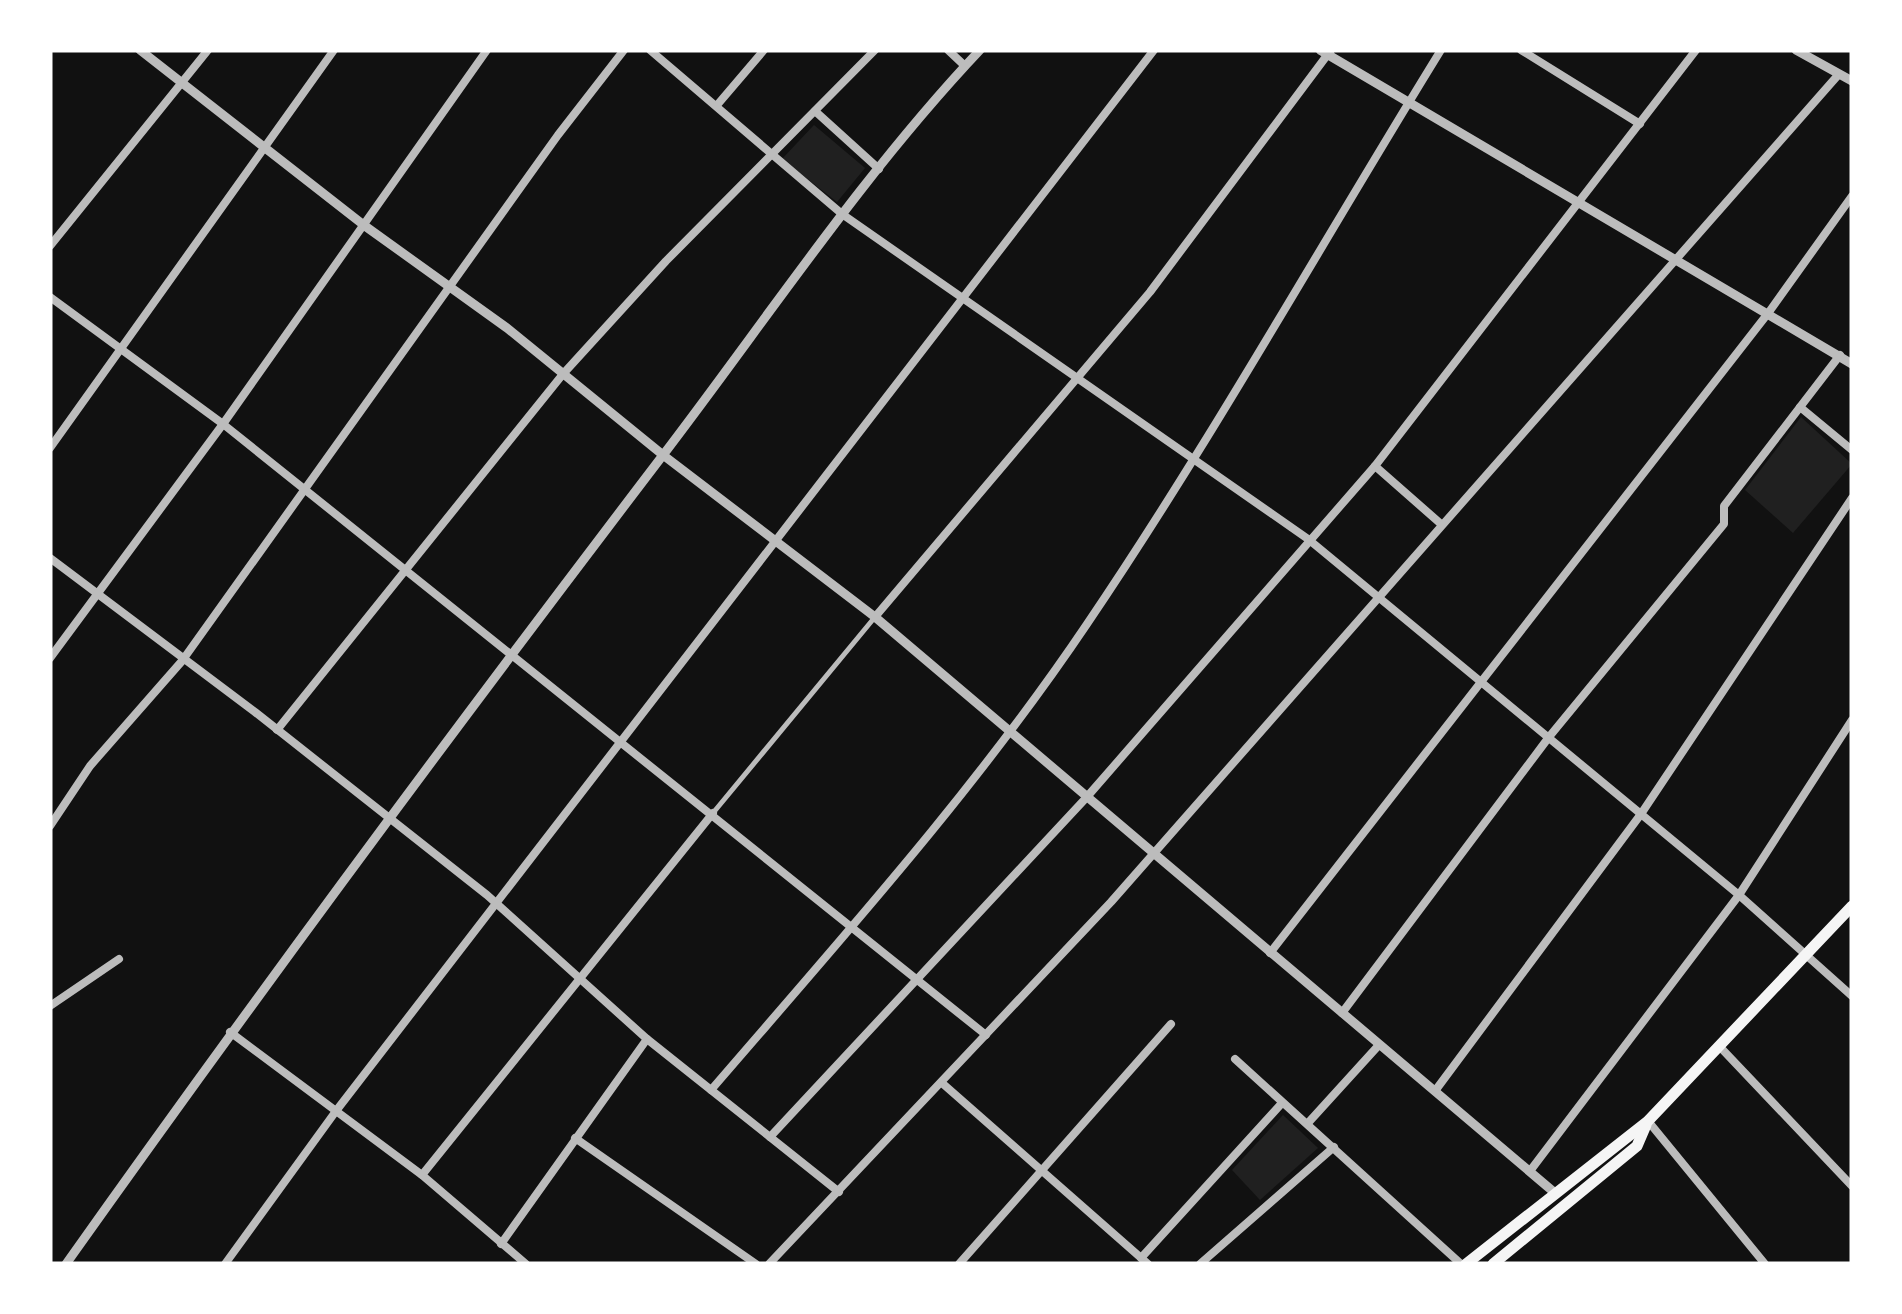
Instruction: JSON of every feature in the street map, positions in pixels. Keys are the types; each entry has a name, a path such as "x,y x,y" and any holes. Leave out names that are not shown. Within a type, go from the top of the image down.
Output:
{"main road":[{"path":"1464,1264 1648,1121 1852,906"},
{"path":"1493,1264 1637,1146 1648,1121"}],"street":[{"path":"140,50 875,617 1555,1194"},
{"path":"50,246 208,50"},
{"path":"50,448 118,347 334,50"},
{"path":"50,658 223,424 487,50"},
{"path":"50,826 90,766 182,661 558,134 624,50"},
{"path":"650,50 718,104 771,156 842,214 1308,539 1739,895 1852,996"},
{"path":"718,104 764,50"},
{"path":"277,730 403,568 563,374 666,260 874,50"},
{"path":"948,50 966,66"},
{"path":"66,1264 230,1032 842,214 980,50"},
{"path":"225,1264 336,1111 1154,50"},
{"path":"711,1090 852,926 1009,732 1086,626 1441,50"},
{"path":"1521,50 1640,124"},
{"path":"770,1137 1086,798 1308,539 1376,466 1696,50"},
{"path":"1796,50 1852,81"},
{"path":"422,1175 713,813 1079,379 1326,51 1852,364"},
{"path":"769,1264 1153,854 1377,594 1679,259 1839,74"},
{"path":"815,111 879,170"},
{"path":"1270,953 1769,312 1852,196"},
{"path":"50,297 223,424 622,739 775,868 986,1035"},
{"path":"1342,1013 1549,738 1724,524 1724,506 1840,355"},
{"path":"1800,407 1852,450"},
{"path":"1376,466 1441,524"},
{"path":"1435,1092 1641,814 1852,498"},
{"path":"50,558 496,902 647,1039 839,1192"},
{"path":"1530,1171 1739,895 1852,720"},
{"path":"50,1006 119,959"},
{"path":"959,1264 1171,1024"},
{"path":"230,1032 422,1175 526,1264"},
{"path":"501,1244 647,1039"},
{"path":"1308,1123 1378,1046"},
{"path":"1721,1048 1852,1186"},
{"path":"1235,1059 1464,1264"},
{"path":"942,1083 1145,1261 1282,1103"},
{"path":"1648,1121 1765,1264"},
{"path":"575,1138 756,1264"},
{"path":"1200,1264 1334,1146"}],"shaded area":[{"path":"814,125 865,168 837,202 782,159"},
{"path":"1801,417 1852,464 1793,533 1745,490"},
{"path":"1283,1115 1318,1148 1260,1200 1232,1170"}]}
